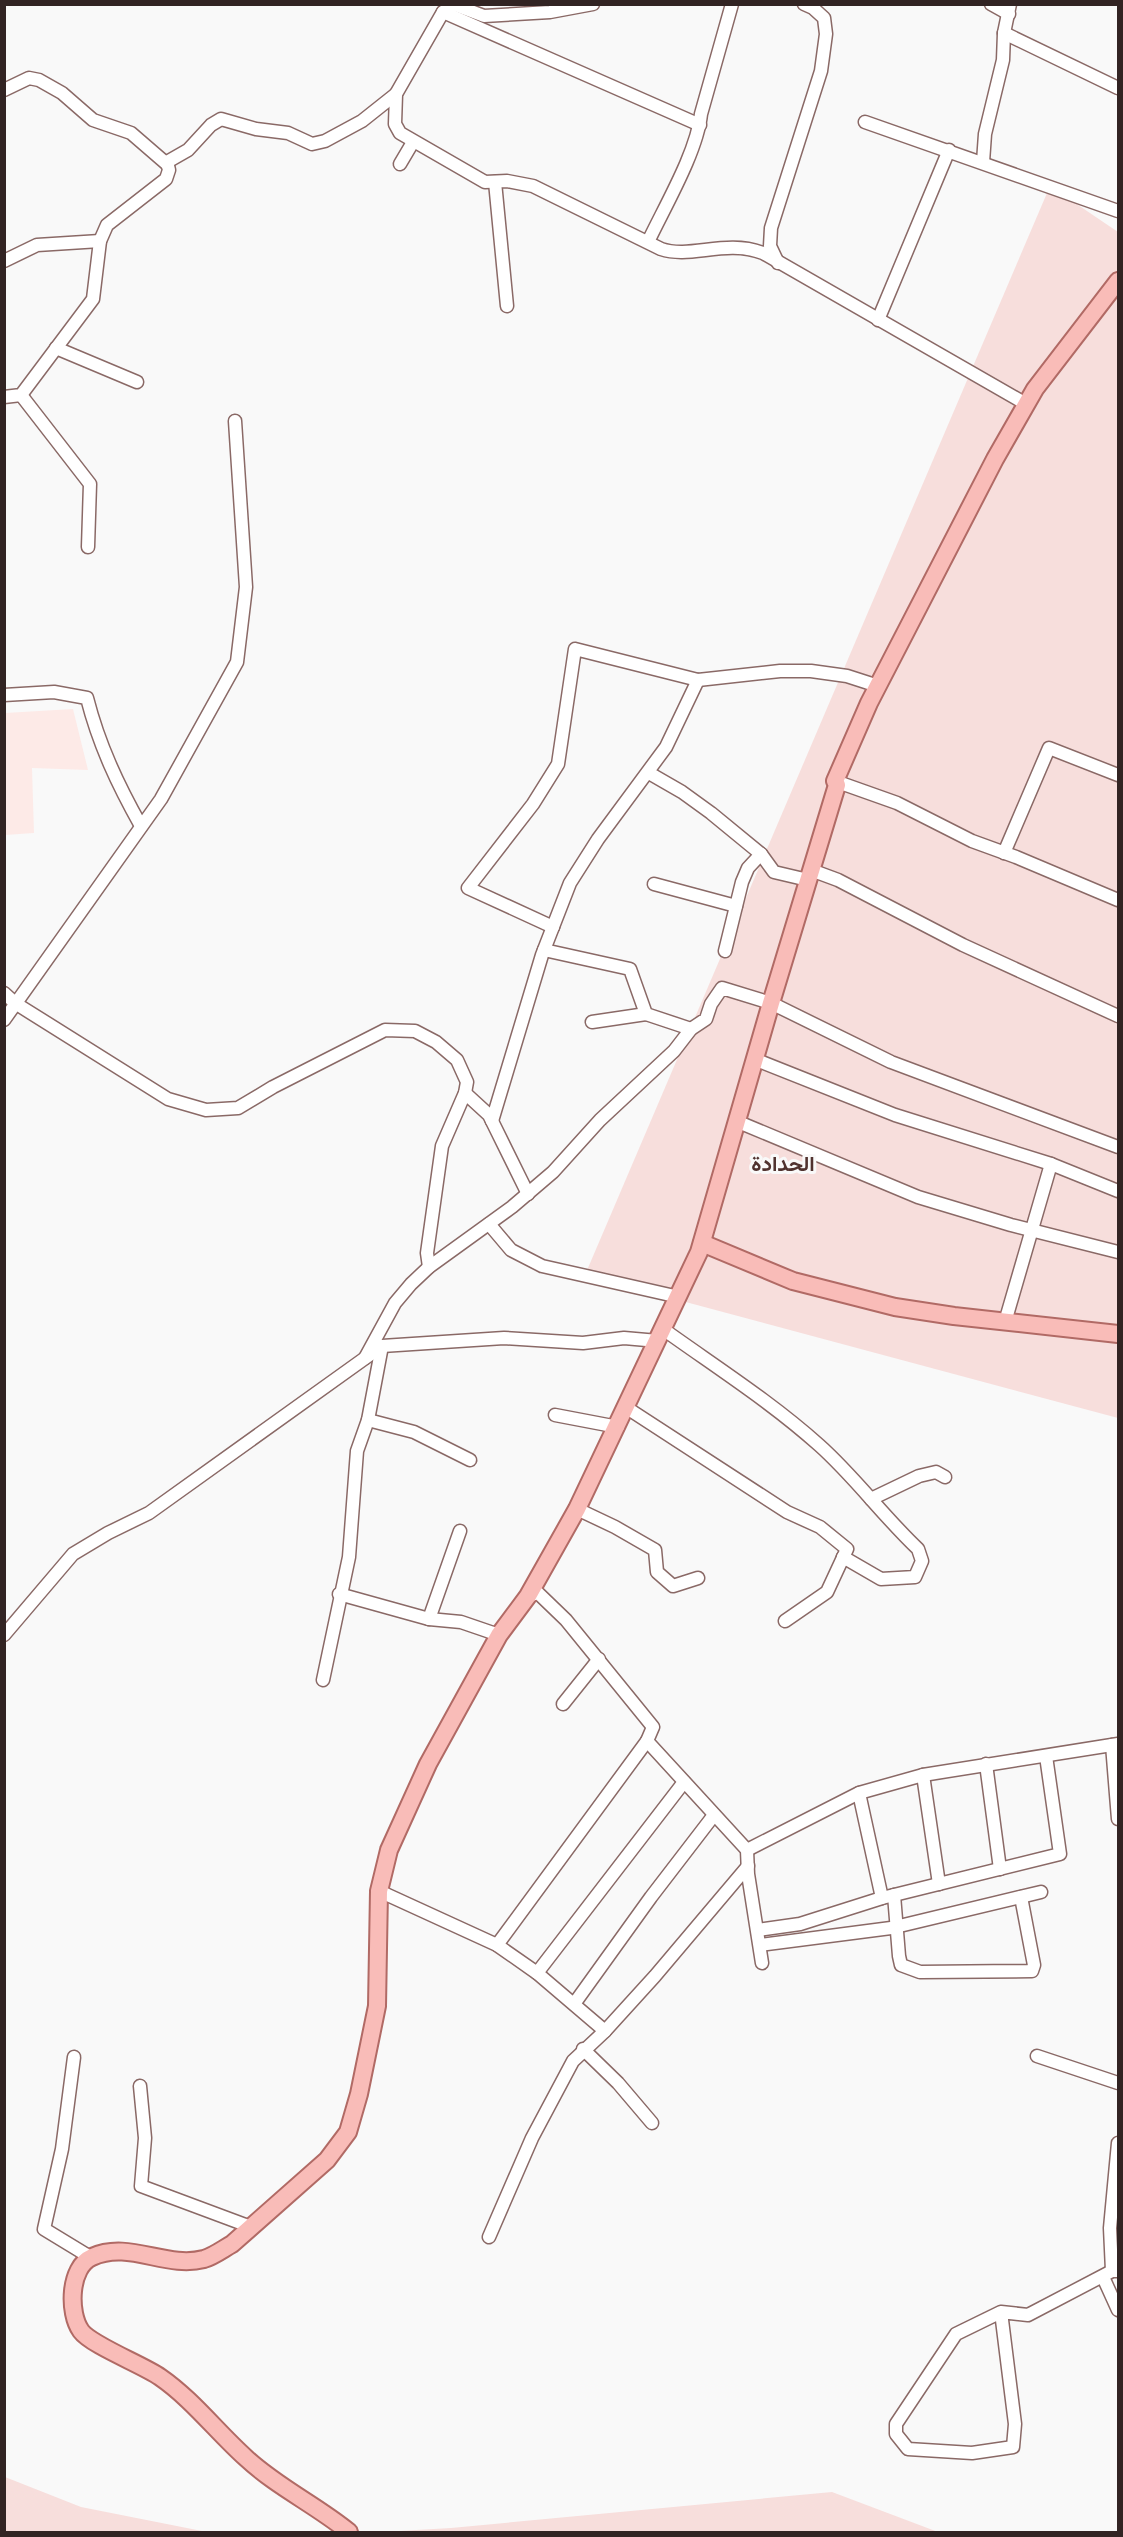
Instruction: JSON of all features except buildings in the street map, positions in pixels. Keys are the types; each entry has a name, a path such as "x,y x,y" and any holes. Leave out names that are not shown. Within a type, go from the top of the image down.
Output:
{"main road":[{"path":"349,2532 332,2518 276,2483 245,2458 186,2398 159,2377 81,2331 71,2301 76,2276 90,2257 121,2250 177,2260 204,2259 232,2244 251,2228 327,2160 348,2132 359,2094 377,2006 379,1891 389,1850 428,1764 499,1635 528,1596 577,1509 627,1408 702,1243 754,1059 837,786 835,781 878,686 989,469 1026,404 1035,389 1119,281"},
{"path":"702,1243 814,1287 895,1307 1119,1334"}],"street":[{"path":"168,165 167,162 188,150 211,125 221,119 256,129 288,133 312,144 325,141 362,121 396,94 443,12 455,5 484,16 524,14 593,4"},
{"path":"648,242 700,125 701,114 732,4"},
{"path":"778,263 770,246 772,223 821,71 825,45 824,18 813,8 804,4"},
{"path":"983,162 985,134 1003,60 1004,33 1010,9 991,4"},
{"path":"443,12 700,125"},
{"path":"1004,33 1119,88"},
{"path":"4,90 29,78 39,81 62,93 93,120 131,133 168,165 170,170 166,179 107,225 100,241 93,299 21,395 4,397"},
{"path":"396,94 396,124 400,133 485,182 513,182 533,186 669,251 722,246 747,248 763,253 1026,404"},
{"path":"865,122 1119,211"},
{"path":"400,164 412,141"},
{"path":"878,320 949,150"},
{"path":"495,182 507,306"},
{"path":"4,261 37,246 100,241"},
{"path":"56,348 137,382"},
{"path":"21,395 90,484 88,547"},
{"path":"4,1020 160,799 237,662 246,587 236,421"},
{"path":"553,927 468,888 533,804 558,764 575,649 698,680 780,671 811,671 847,676 878,686"},
{"path":"492,1121 544,950 579,866 672,739 698,680"},
{"path":"4,695 54,692 87,699 96,734 119,787 141,826"},
{"path":"1004,853 1049,748 1119,776"},
{"path":"648,773 682,792 761,854 774,872 838,880 963,945 1119,1016"},
{"path":"835,781 897,803 972,841 1119,900"},
{"path":"725,951 748,868 761,854"},
{"path":"654,884 736,906"},
{"path":"544,950 630,969 646,1014"},
{"path":"365,1358 395,1303 429,1267 489,1224 553,1172 609,1112 674,1051 691,1029 706,1019 711,1004 722,988 771,1003 891,1062 1119,1147"},
{"path":"4,993 15,1003 168,1098 206,1110 238,1108 273,1087 385,1030 415,1031 436,1042 457,1060 467,1082 465,1093 442,1146 427,1252 429,1267"},
{"path":"592,1022 646,1014 691,1029"},
{"path":"754,1059 894,1115 1051,1164 1119,1191"},
{"path":"465,1093 489,1115 528,1194"},
{"path":"736,1121 918,1197 1030,1230 1119,1252"},
{"path":"1005,1322 1051,1164"},
{"path":"489,1224 511,1250 542,1266 679,1297"},
{"path":"4,1635 73,1554 108,1533 150,1513 382,1346 504,1338 583,1343 661,1335 790,1420 843,1468 918,1549 922,1561 915,1577 881,1579 843,1557"},
{"path":"323,1680 339,1594 349,1557 357,1451 368,1420 382,1346"},
{"path":"627,1408 787,1512 820,1527 847,1549 827,1592 785,1621"},
{"path":"555,1415 618,1427"},
{"path":"368,1420 414,1432 470,1460"},
{"path":"872,1499 919,1476 936,1472 945,1477"},
{"path":"577,1509 655,1550 657,1572 673,1586 698,1578"},
{"path":"429,1619 460,1531"},
{"path":"497,1945 647,1741 653,1727 566,1620 538,1593 528,1596"},
{"path":"339,1594 429,1619 461,1622 499,1635"},
{"path":"563,1704 599,1659"},
{"path":"647,1741 747,1850 762,1963"},
{"path":"747,1850 859,1793 923,1775 1115,1744 1119,1819"},
{"path":"758,1930 800,1924 888,1897 1060,1854 1046,1756"},
{"path":"986,1764 1000,1869"},
{"path":"923,1775 939,1884"},
{"path":"537,1972 684,1782"},
{"path":"859,1793 896,1926 901,1965 920,1972 1032,1971 1034,1965 1021,1897"},
{"path":"574,2004 651,1897 714,1815"},
{"path":"489,2238 532,2138 573,2061 583,2049 605,2031 748,1866"},
{"path":"379,1891 497,1945 537,1972 605,2031"},
{"path":"760,1946 896,1926 1041,1892"},
{"path":"583,2049 618,2083 652,2122"},
{"path":"1038,2056 1119,2083"},
{"path":"74,2057 63,2149 44,2229 90,2257"},
{"path":"140,2086 145,2138 141,2186 251,2228"},
{"path":"1119,2143 1110,2228 1111,2273 1119,2310"},
{"path":"1001,2312 1016,2424 1012,2447 972,2453 908,2450 896,2434 896,2424 956,2334 1001,2312 1028,2315 1111,2273"}],"shaded area":[{"path":"1050,186 1118,232 1118,1418 585,1275"},
{"path":"73,709 88,770 32,768 34,833 5,835 5,713"},
{"path":"5,2477 81,2507 207,2532 5,2532"},
{"path":"832,2492 938,2532 381,2532 451,2528"}],"district":[{"name":"الحدادة","path":"783,1164"}]}
